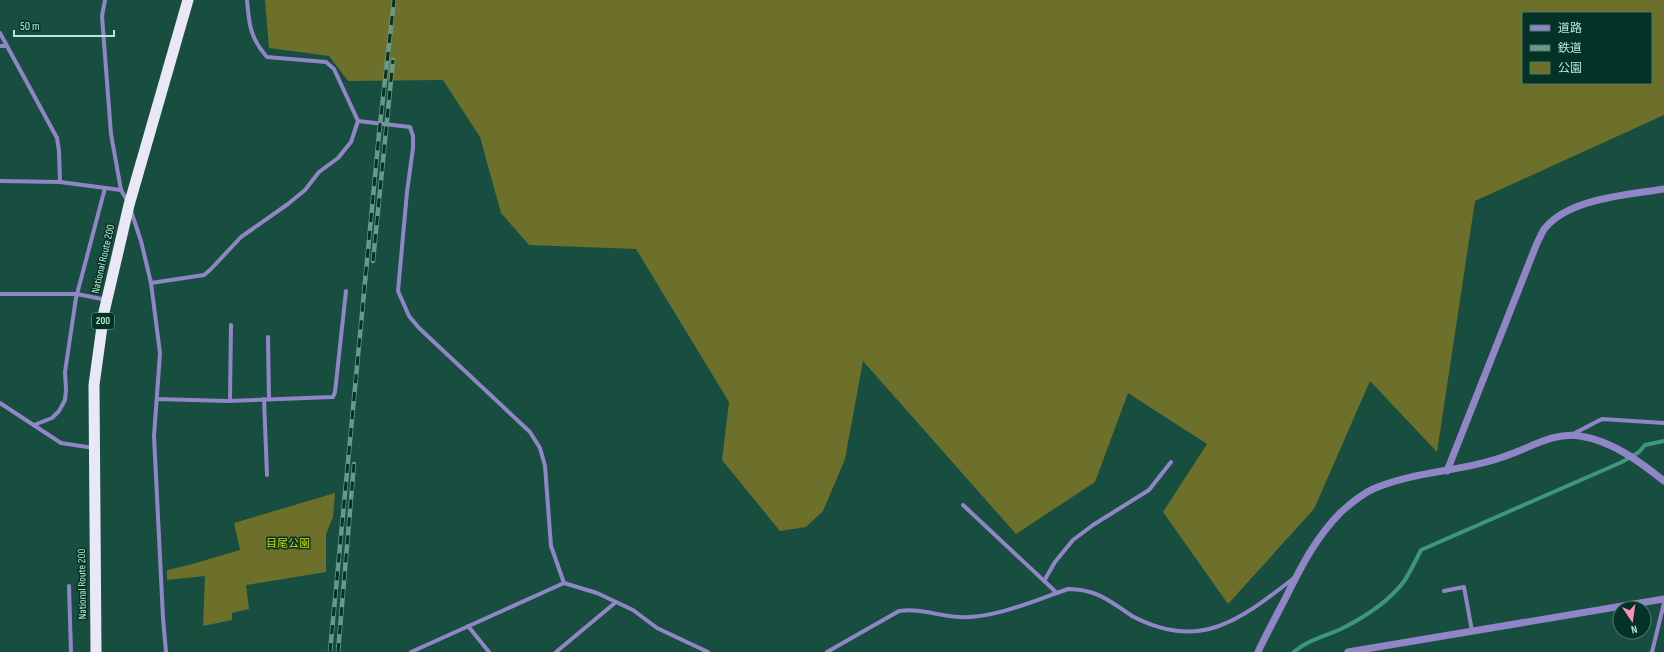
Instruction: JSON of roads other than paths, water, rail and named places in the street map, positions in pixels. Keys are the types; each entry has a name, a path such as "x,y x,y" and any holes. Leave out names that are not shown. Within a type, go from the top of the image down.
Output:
{"highway":[{"name":"National Route 200","path":"96,652 94,385 107,300 130,205 188,0"}],"street":[{"path":"105,0 102,16 111,134 121,190 130,205 141,241 151,283 160,353 154,436 162,603 166,652"},
{"path":"151,283 204,275 241,237 306,190 319,172 338,158 351,142 358,121 334,69 326,62 267,56 253,38 249,24 247,0"},
{"path":"0,33 57,138 60,182"},
{"path":"0,46 7,46"},
{"path":"358,121 410,127 413,136 413,148 407,192 398,291 409,316 419,328 530,432 540,448 545,466 551,546 564,583"},
{"path":"0,181 60,182 121,190"},
{"path":"34,425 52,418 59,411 66,400 65,372 77,294 105,188"},
{"path":"1447,471 1534,250 1545,227 1561,214 1581,204 1664,188"},
{"path":"157,399 230,400 329,398 333,396 335,392 346,292"},
{"path":"0,294 77,294 107,300"},
{"path":"230,400 231,325"},
{"path":"267,475 266,399 268,337"},
{"path":"0,403 61,443 94,448"},
{"path":"1571,436 1602,419 1664,422"},
{"path":"1258,652 1297,575 1319,537 1350,505 1372,490 1414,477 1487,462 1550,438 1571,436 1579,436 1604,442 1643,464 1664,481"},
{"path":"1044,581 1055,562 1073,540 1093,525 1137,499 1149,490 1171,462"},
{"path":"963,505 1057,593"},
{"path":"827,652 899,611 911,609 954,617 974,617 993,614 1068,589 1080,589 1093,592 1147,626 1171,635 1193,636 1214,632 1230,625 1247,614 1297,575"},
{"path":"411,652 564,583 597,593 633,610 657,628 708,652"},
{"path":"69,586 71,652"},
{"path":"1444,591 1464,587 1472,631"},
{"path":"1348,652 1664,599"},
{"path":"556,652 616,602"},
{"path":"1652,652 1664,603"},
{"path":"468,626 489,652"}],"waterway":[{"path":"1294,652 1311,641 1335,632 1350,624 1368,614 1384,602 1405,580 1421,550 1622,462 1639,452 1645,445 1664,441"}],"railway":[{"path":"330,652 379,134 394,0"},
{"path":"373,261 393,60"},
{"path":"338,652 354,464"}],"park label":[{"name":"目尾公園","path":"288,543"}]}
